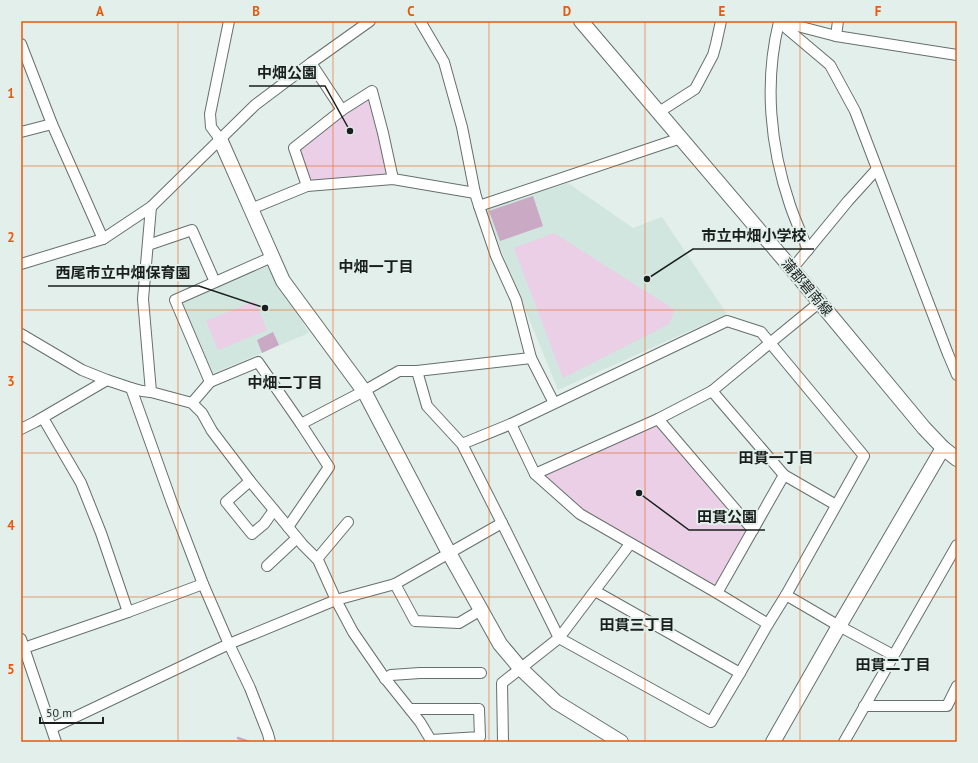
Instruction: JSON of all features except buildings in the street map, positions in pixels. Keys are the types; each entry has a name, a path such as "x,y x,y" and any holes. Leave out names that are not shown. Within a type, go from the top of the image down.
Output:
{"street":[{"path":"229,21 210,114 211,127 220,139 283,281 364,391 449,553 500,644 521,669 556,702 621,742"},
{"path":"21,264 103,239 151,207 255,105 370,21"},
{"path":"420,21 444,62 462,127 479,206 496,256 516,300 531,358 554,403"},
{"name":"蒲郡碧南線","path":"582,21 820,302 919,423 957,459"},
{"path":"659,112 695,89 712,55 721,21"},
{"path":"777,21 836,36 957,55"},
{"path":"777,21 830,65 854,111 957,375"},
{"path":"777,21 770,91 773,134 778,166 790,205 808,250"},
{"path":"836,36 838,21"},
{"path":"21,44 52,124 103,239"},
{"path":"311,63 342,110"},
{"path":"306,186 294,148 342,110 372,91 394,180"},
{"path":"21,132 52,124"},
{"path":"479,206 681,138"},
{"path":"792,269 848,201 877,169"},
{"path":"250,208 306,186 394,180 475,193"},
{"path":"151,207 143,299 151,392"},
{"path":"148,245 192,230 216,282"},
{"path":"210,382 175,300 272,257"},
{"path":"535,474 658,420 712,391 820,302"},
{"path":"417,371 427,406 462,444 559,638 711,722 786,595 864,456 761,332 727,321 511,424 462,444"},
{"path":"21,334 82,370 131,388 192,403 202,413 212,431 250,481 297,538 318,560 336,600 353,632 385,678 420,722 431,741 480,737 479,708 410,709"},
{"path":"301,424 399,371 417,371 531,358"},
{"path":"192,403 210,382 258,362 329,466 288,527"},
{"path":"21,429 43,418 107,380"},
{"path":"131,388 203,584 250,688 270,742"},
{"path":"712,391 784,474 836,505"},
{"path":"43,418 81,483 102,533 128,612"},
{"path":"658,420 753,530"},
{"path":"511,424 535,474 580,514 630,544 717,592 768,624"},
{"path":"773,742 839,626 944,448"},
{"path":"717,592 784,474"},
{"path":"250,481 226,502 252,534 264,524 274,510"},
{"path":"317,559 348,522"},
{"path":"52,728 230,644 336,600 396,584 502,523"},
{"path":"267,566 297,538"},
{"path":"503,742 502,683 559,638 630,544"},
{"path":"844,742 957,545"},
{"path":"56,742 23,644 128,612 203,584"},
{"path":"396,584 415,621 459,623 480,610"},
{"path":"594,591 740,673"},
{"path":"786,595 893,655"},
{"path":"385,678 391,675 420,673 481,673"},
{"path":"864,706 947,706 957,686"}],"shaded area":[{"path":"370,97 388,175 310,181 299,149 345,113"},
{"path":"568,183 633,228 662,217 727,314 558,390 484,208"},
{"path":"533,196 543,226 500,241 489,211"},
{"path":"554,233 675,310 669,324 563,378 514,248"},
{"path":"271,264 278,281 309,333 211,374 182,302"},
{"path":"255,301 267,330 218,350 206,321"},
{"path":"273,332 279,345 262,353 257,340"},
{"path":"652,426 657,427 746,529 746,535 717,584 714,586 583,511 544,474"}],"waterway":[{"path":"238,738 249,742"}],"place":[{"name":"中畑公園","path":"350,131"},
{"name":"市立中畑小学校","path":"647,279"},
{"name":"西尾市立中畑保育園","path":"265,308"},
{"name":"田貫公園","path":"639,493"}],"district":[{"name":"中畑一丁目","path":"376,266"},
{"name":"中畑二丁目","path":"285,382"},
{"name":"田貫一丁目","path":"776,457"},
{"name":"田貫三丁目","path":"637,624"},
{"name":"田貫二丁目","path":"893,664"}]}
